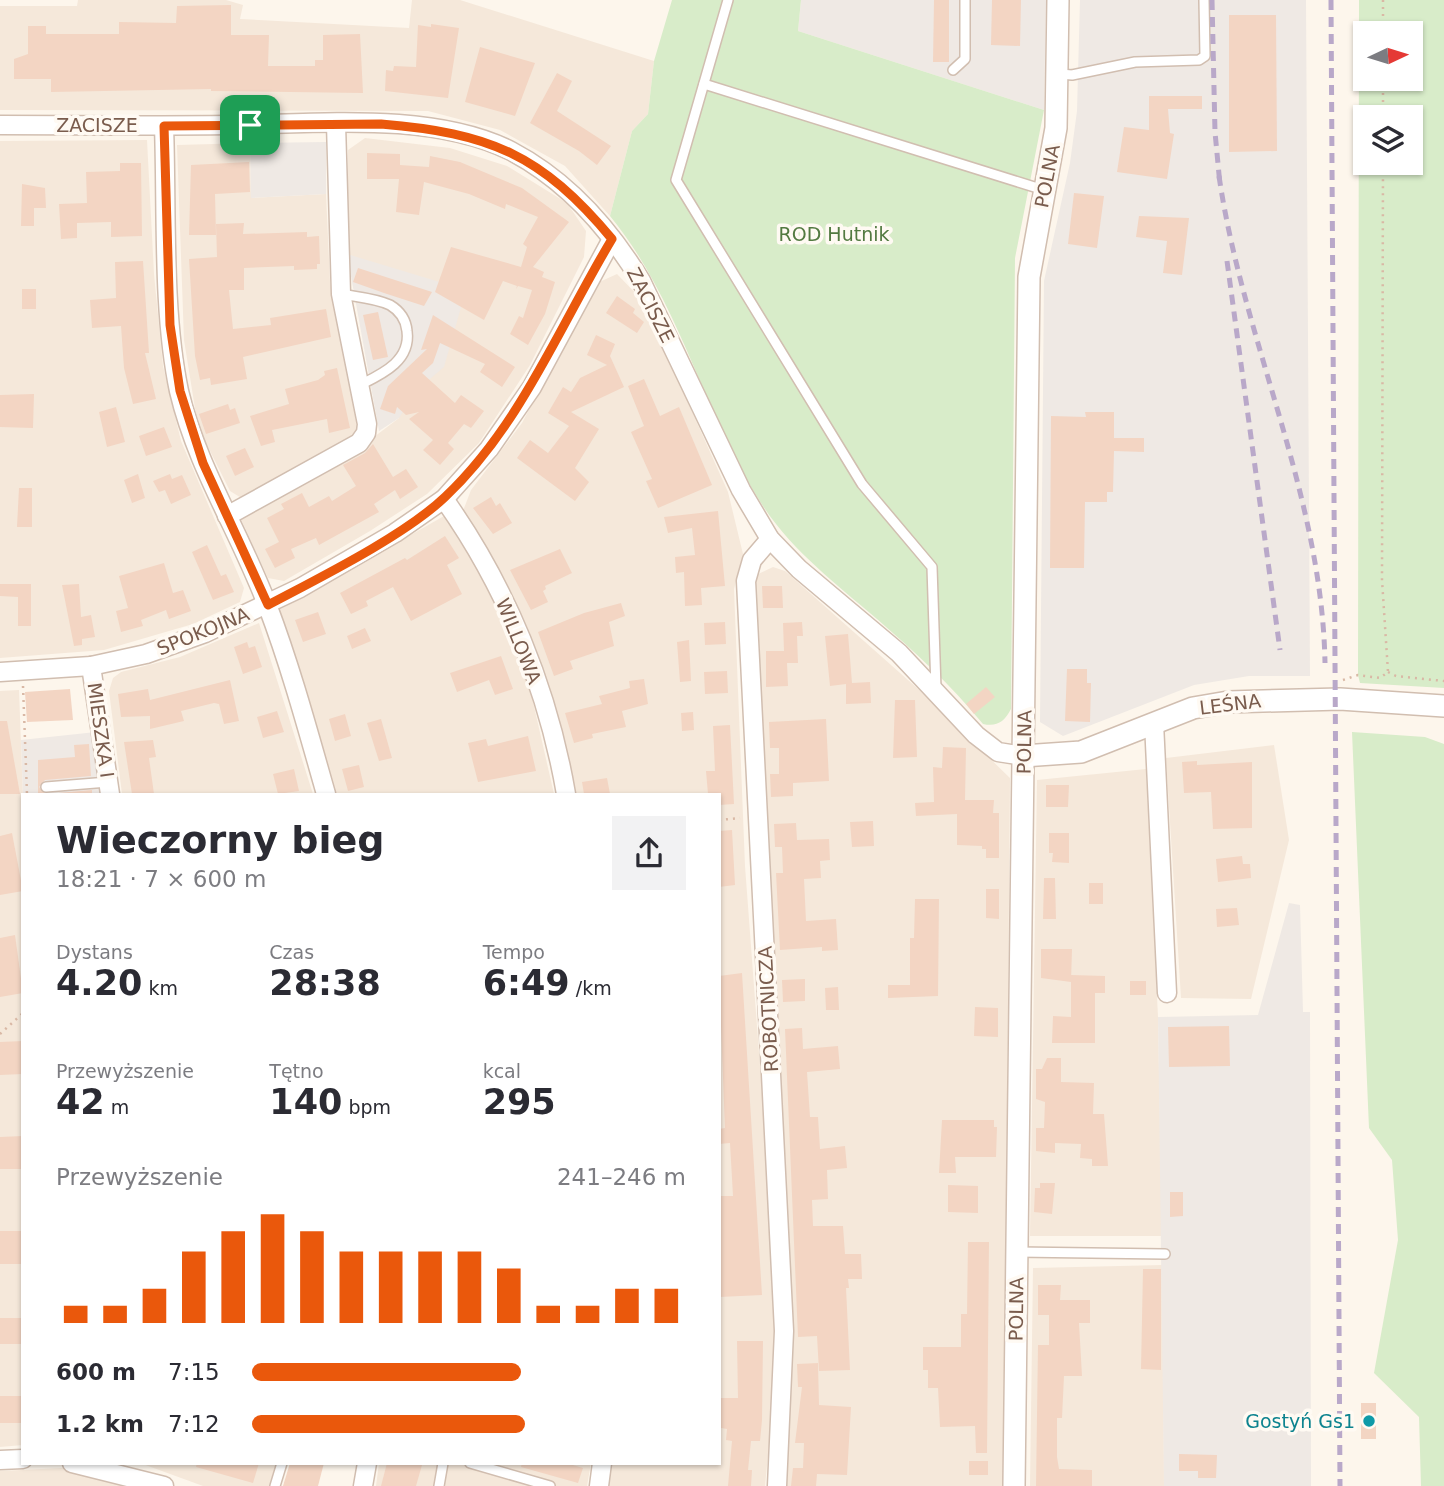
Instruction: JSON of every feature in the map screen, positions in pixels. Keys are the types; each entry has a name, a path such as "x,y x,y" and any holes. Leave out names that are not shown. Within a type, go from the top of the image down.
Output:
{"street":[{"name":"POLNA","path":"1014,1486 1029,277 1056,128 1060,74 1059,0"},
{"name":"ZACISZE","path":"0,125 336,124 432,128 470,136 509,150 546,171 586,208 612,239 641,281 741,490 770,540 799,569 898,653 982,740 998,752 1023,757"},
{"path":"227,516 359,443 366,433 360,384 341,294 336,124"},
{"path":"164,126 173,358 188,423 268,605 299,698 326,793"},
{"name":"SPOKOJNA","path":"0,671 91,666 146,654 205,633 268,605 395,533 444,499 489,449 532,387 612,239"},
{"name":"WILLOWA","path":"444,499 493,577 520,638 545,705 566,793"},
{"name":"ROBOTNICZA","path":"770,540 752,561 746,582 784,1331 776,1486"},
{"name":"MIESZKA I","path":"91,666 109,788"},
{"name":"LEŚNA","path":"1023,757 1081,752 1113,742 1193,708 1228,702 1340,699 1444,706"},
{"path":"1154,723 1167,993"},
{"path":"0,1460 21,1459"},
{"path":"82,1465 164,1486"},
{"path":"363,1486 366,1465"},
{"path":"598,1486 602,1465"}],"lane":[{"path":"728,0 676,180 862,484 932,567 936,690"},
{"path":"953,69 965,59 965,0"},
{"path":"1060,74 1072,75 1135,62 1199,60 1205,56 1204,0"},
{"path":"704,84 1044,190"},
{"path":"341,294 390,305 401,313 407,326 408,339 402,357 387,371 360,384"},
{"path":"46,787 109,788"},
{"path":"1017,1252 1166,1254"},
{"path":"275,1486 281,1465"},
{"path":"439,1486 443,1465"},
{"path":"477,1465 550,1486"}],"path":[{"path":"1383,0 1383,21"},
{"path":"1384,175 1382,580 1388,672"},
{"path":"1388,672 1396,676 1444,681"},
{"path":"1340,699 1340,682 1345,677 1357,675 1380,678 1388,672"},
{"path":"23,684 27,793"},
{"path":"721,820 758,816"},
{"path":"0,1034 21,1015"}],"shaded area":[{"path":"78,0 226,0 243,5 240,19 409,28 412,0 460,0 654,61 648,114 632,131 610,216 565,166 500,130 428,111 0,110 0,6 77,6"},
{"path":"801,0 1046,0 1044,110 798,31"},
{"path":"1080,0 1306,0 1310,676 1249,676 1194,685 1063,736 1040,722 1044,281 1070,163 1077,111"},
{"path":"365,138 450,148 507,166 567,203 586,231 584,257 530,365 479,443 427,494 370,531 284,581 268,578 240,517 370,440 399,418 347,254 348,150"},
{"path":"147,140 154,274 163,366 181,441 244,588 240,602 193,624 104,650 0,658 0,141"},
{"path":"326,142 326,194 251,198 250,143"},
{"path":"250,143 251,198 326,194 330,282 358,432 243,499 230,491 198,427 184,340 177,145"},
{"path":"347,254 466,290 444,367 417,390 399,418 379,431"},
{"path":"617,274 642,300 728,492 743,554 734,589 745,866 780,1333 765,1486 605,1486 609,1465 721,1465 721,793 572,793 557,714 527,627 463,511 471,490 522,423 595,284"},
{"path":"444,516 480,573 528,680 554,793 335,793 279,610"},
{"path":"773,567 785,571 917,688 1010,778 1004,1486 785,1486 792,1351 754,576"},
{"path":"259,623 313,793 122,793 109,691 113,678 121,672 180,657"},
{"path":"19,690 23,793 21,1445 0,1447 0,691"},
{"path":"96,732 103,793 23,793 21,740"},
{"path":"1274,745 1289,840 1251,999 1181,998 1166,758"},
{"path":"1146,769 1158,1017 1162,1236 1030,1236 1037,780"},
{"path":"1289,903 1300,905 1303,1012 1310,1012 1311,1486 1164,1486 1158,1017 1258,1015"},
{"path":"1163,1265 1164,1486 1030,1486 1033,1268"},
{"path":"145,1465 275,1465 269,1486 203,1486"},
{"path":"379,1465 591,1465 587,1486 376,1486"},
{"path":"62,1468 120,1483 120,1486 0,1486 0,1471"}],"green space":[{"name":"ROD Hutnik","path":"672,0 801,0 798,31 1044,110 1015,258 1011,709 1000,722 983,724 932,669 814,565 773,520 740,468 655,284 610,216 632,131 648,114 654,61"},
{"path":"1359,0 1444,0 1444,688 1360,683 1359,175 1423,175 1423,105 1359,105 1359,91 1423,91 1423,21 1359,21"},
{"path":"1352,732 1425,737 1444,744 1444,1486 1421,1486 1419,1417 1374,1373 1398,1240 1392,1160 1369,1128"}],"building":[{"path":"934,0 949,0 949,62 933,62"},
{"path":"992,0 1021,0 1020,46 991,45"},
{"path":"231,5 231,35 269,35 268,66 315,66 315,60 323,60 323,35 360,34 363,93 211,89 51,92 51,79 14,79 14,59 28,54 28,26 46,26 46,34 119,34 119,22 176,23 177,6"},
{"path":"1229,15 1276,15 1277,151 1229,152"},
{"path":"431,24 459,28 448,98 385,91 386,70 393,71 394,66 416,67 418,25 431,27"},
{"path":"480,47 535,63 515,116 465,102"},
{"path":"557,73 572,81 557,111 611,146 597,165 579,151 530,123"},
{"path":"1149,96 1202,96 1202,109 1168,109 1170,133 1174,134 1167,179 1117,172 1124,127 1149,130"},
{"path":"367,153 400,154 400,165 429,167 430,156 460,162 522,188 569,222 533,267 544,272 542,277 555,282 545,314 528,345 510,334 519,316 523,318 532,290 518,286 516,289 517,286 503,281 484,320 435,292 451,247 521,267 527,247 523,244 538,217 506,204 505,209 469,194 424,182 419,215 396,212 399,179 367,179"},
{"path":"249,162 250,192 215,194 216,235 189,235 191,165"},
{"path":"120,163 141,163 142,236 111,237 111,222 77,223 77,238 61,239 59,204 87,203 86,172 120,171"},
{"path":"22,184 45,188 46,208 34,208 34,226 21,226"},
{"path":"1074,193 1104,196 1097,248 1068,244"},
{"path":"1139,216 1189,218 1182,275 1163,273 1167,241 1136,237"},
{"path":"244,223 243,234 307,232 307,237 319,236 320,264 317,264 317,269 294,270 294,266 244,268 244,290 229,290 233,329 271,325 270,318 326,309 331,337 243,357 247,379 211,385 210,378 200,380 195,356 189,259 217,257 216,224"},
{"path":"143,261 149,353 145,353 156,399 133,404 124,368 121,326 92,328 90,300 116,298 115,262"},
{"path":"358,268 432,292 424,306 353,282"},
{"path":"22,289 36,289 36,309 22,309"},
{"path":"617,296 635,309 633,313 644,322 637,333 606,313"},
{"path":"378,312 388,357 373,360 363,315"},
{"path":"433,315 515,367 502,387 480,372 485,364 440,343 433,363 422,373 455,403 461,395 484,411 471,428 464,424 448,443 454,449 440,465 423,450 433,440 409,419 419,412 406,415 397,407 395,414 380,409 388,386 427,349 421,350"},
{"path":"596,335 615,344 610,356 624,387 571,412 599,429 575,468 589,482 575,501 517,458 530,440 548,453 569,426 548,413 563,387 571,392 580,378 607,365 587,355"},
{"path":"337,368 350,428 329,433 327,419 272,430 275,442 261,446 250,416 289,404 285,389 318,380 325,375 324,371"},
{"path":"644,379 660,416 679,407 712,485 658,508 646,481 652,479 631,432 644,426 628,386"},
{"path":"34,394 33,428 0,427 0,395"},
{"path":"228,404 230,410 235,408 240,423 206,434 199,414"},
{"path":"116,407 125,442 107,447 99,412"},
{"path":"1085,412 1114,412 1114,438 1144,438 1144,452 1114,451 1113,492 1107,492 1107,502 1085,502 1084,568 1050,568 1051,416 1086,417"},
{"path":"164,427 172,447 146,456 139,436"},
{"path":"373,444 393,477 406,469 418,487 400,499 395,490 374,504 379,512 319,545 316,538 291,549 295,558 275,568 265,549 279,542 267,518 284,509 281,504 302,493 309,507 329,496 332,501 356,486 343,465 365,453"},
{"path":"245,448 254,467 235,476 226,456"},
{"path":"138,474 145,498 132,503 124,480"},
{"path":"170,474 172,479 182,475 191,495 171,504 165,490 159,492 153,481"},
{"path":"19,488 32,488 32,527 17,527"},
{"path":"491,497 496,506 500,503 512,523 493,534 473,508"},
{"path":"718,511 725,586 701,588 702,605 685,606 684,572 676,573 675,557 695,555 692,528 668,533 664,517"},
{"path":"445,536 459,558 447,565 462,594 411,621 393,587 366,601 368,606 351,614 340,593 405,558 407,560"},
{"path":"207,545 221,576 226,574 234,592 213,600 192,552"},
{"path":"560,549 572,573 545,586 543,591 548,602 531,610 510,570"},
{"path":"164,563 173,593 183,590 191,611 169,619 166,610 141,620 143,626 121,632 116,611 128,608 119,576"},
{"path":"0,584 31,584 31,626 18,626 18,597 0,596"},
{"path":"79,584 81,617 91,615 95,637 82,639 82,645 74,646 62,585"},
{"path":"762,586 782,586 783,608 763,608"},
{"path":"621,603 625,616 609,622 614,646 570,661 573,669 554,676 538,632 584,613"},
{"path":"318,612 326,634 303,642 295,620"},
{"path":"725,622 726,644 705,645 704,623"},
{"path":"802,622 803,636 797,636 798,663 787,663 788,686 766,687 766,651 784,651 783,623"},
{"path":"365,628 371,641 352,649 347,636"},
{"path":"848,634 852,683 870,682 871,703 846,704 846,684 830,686 825,636"},
{"path":"689,640 691,681 680,682 677,642"},
{"path":"247,642 249,648 255,646 262,667 243,674 234,647"},
{"path":"501,656 513,689 495,695 489,680 457,692 450,673"},
{"path":"1067,669 1087,669 1087,683 1091,683 1090,722 1065,721"},
{"path":"727,671 728,693 705,694 704,672"},
{"path":"644,679 648,704 622,711 626,727 592,734 593,738 574,743 565,713 602,704 599,696 630,688 629,681"},
{"path":"230,680 239,721 224,724 219,704 214,703 181,711 184,721 150,729 150,716 121,717 118,694 148,689 150,700"},
{"path":"986,687 995,697 974,714 966,704"},
{"path":"70,689 73,720 27,722 25,692"},
{"path":"895,700 915,700 917,757 893,758"},
{"path":"277,711 284,732 263,738 257,717"},
{"path":"693,712 694,730 682,731 681,713"},
{"path":"345,714 351,736 335,741 329,719"},
{"path":"381,719 392,758 379,761 367,723"},
{"path":"826,719 829,781 793,783 793,796 771,797 770,774 779,774 779,748 770,748 769,722"},
{"path":"0,721 7,721 20,794 0,794"},
{"path":"730,725 734,804 721,805 721,793 708,793 706,771 715,771 713,726"},
{"path":"528,736 536,771 478,782 468,743 486,739 488,746"},
{"path":"153,740 156,757 149,758 154,793 132,793 124,742"},
{"path":"89,744 91,776 45,780 39,787 45,793 38,793 38,760 75,757 74,745"},
{"path":"943,747 966,748 965,800 994,800 993,813 999,813 999,858 986,858 986,849 982,849 982,846 957,845 957,814 916,816 915,803 934,802 933,767 942,768"},
{"path":"1197,761 1197,765 1252,762 1252,828 1213,829 1211,792 1184,793 1182,762"},
{"path":"359,765 364,787 348,791 342,769"},
{"path":"294,769 299,791 278,793 273,774"},
{"path":"607,778 610,793 584,793 582,782"},
{"path":"1046,785 1069,785 1068,807 1046,807"},
{"path":"92,790 92,793 58,793"},
{"path":"873,821 874,846 852,847 850,822"},
{"path":"796,823 797,840 829,839 830,860 820,861 821,878 804,879 806,921 836,919 838,950 822,951 822,947 780,950 776,873 783,873 782,847 775,847 774,824"},
{"path":"732,830 735,885 721,887 721,831"},
{"path":"12,833 21,891 0,895 0,836"},
{"path":"1049,833 1069,833 1069,863 1052,862"},
{"path":"1242,856 1243,864 1250,864 1251,878 1218,882 1216,859"},
{"path":"1044,878 1055,878 1056,919 1043,919"},
{"path":"1089,883 1103,883 1103,904 1089,904"},
{"path":"986,889 999,889 999,919 986,918"},
{"path":"915,899 939,899 938,996 888,998 888,985 910,985 910,938 914,938"},
{"path":"1237,908 1239,925 1217,927 1216,909"},
{"path":"15,935 21,993 0,997 0,938"},
{"path":"1041,949 1072,949 1071,982 1041,978"},
{"path":"742,973 762,1295 721,1297 721,1196 733,1196 730,1143 721,1144 721,1129 725,1128 721,976"},
{"path":"1071,975 1105,976 1105,993 1095,993 1095,1043 1052,1043 1053,1016 1071,1017"},
{"path":"805,979 805,1001 783,1002 782,980"},
{"path":"1130,981 1146,981 1146,995 1130,995"},
{"path":"838,987 839,1010 826,1010 825,988"},
{"path":"975,1007 998,1008 998,1037 974,1036"},
{"path":"1229,1026 1230,1066 1169,1067 1168,1027"},
{"path":"802,1028 803,1049 838,1046 840,1069 807,1072 810,1117 818,1117 820,1149 845,1146 847,1168 827,1170 828,1199 812,1200 813,1226 843,1226 845,1254 861,1254 862,1279 848,1279 849,1288 846,1288 850,1370 819,1371 817,1336 798,1337 785,1029"},
{"path":"21,1041 21,1074 0,1075 0,1042"},
{"path":"1047,1058 1061,1058 1061,1082 1094,1083 1093,1114 1104,1114 1108,1166 1092,1166 1092,1159 1080,1158 1081,1144 1055,1143 1055,1153 1036,1151 1036,1128 1044,1128 1045,1102 1036,1099 1036,1069 1042,1069"},
{"path":"942,1120 994,1120 994,1127 997,1127 996,1157 955,1157 956,1173 939,1173"},
{"path":"21,1136 21,1169 0,1169 0,1137"},
{"path":"1040,1183 1055,1183 1052,1214 1034,1212 1035,1188 1040,1188"},
{"path":"948,1185 978,1186 978,1213 948,1212"},
{"path":"1170,1192 1183,1192 1183,1216 1170,1217"},
{"path":"0,1231 21,1231 21,1264 0,1264"},
{"path":"968,1242 989,1242 987,1453 976,1453 975,1426 940,1427 938,1388 928,1388 928,1370 923,1370 923,1347 961,1347 961,1314 967,1314"},
{"path":"1143,1269 1161,1269 1161,1370 1141,1369"},
{"path":"1038,1285 1061,1285 1060,1300 1090,1300 1090,1323 1079,1323 1082,1376 1064,1376 1062,1418 1057,1418 1057,1457 1059,1469 1092,1470 1092,1486 1036,1486 1038,1345 1049,1345 1049,1315 1038,1315"},
{"path":"0,1318 21,1318 21,1344 0,1344"},
{"path":"737,1341 763,1341 762,1420 760,1441 751,1441 748,1470 752,1470 751,1486 728,1486 732,1441 726,1440 727,1429 721,1428 721,1398 738,1398"},
{"path":"818,1363 819,1405 851,1407 847,1475 817,1474 816,1486 791,1486 793,1468 803,1468 804,1443 795,1443 802,1387 798,1387 797,1364"},
{"path":"0,1396 21,1396 21,1423 0,1423"},
{"name":"Gostyń Gs1","path":"1361,1403 1376,1403 1376,1439 1361,1439"},
{"path":"1179,1454 1217,1455 1216,1478 1198,1478 1198,1471 1179,1471"},
{"path":"969,1461 988,1461 988,1475 969,1475"},
{"path":"196,1465 258,1465 253,1483"},
{"path":"289,1465 323,1465 318,1486 283,1486"},
{"path":"386,1465 422,1465 416,1486 381,1486"},
{"path":"573,1465 583,1468 578,1483 521,1467"}],"railway":[{"path":"1212,0 1215,132 1220,185"},
{"path":"1331,0 1340,1486"},
{"path":"1219,176 1245,298 1311,539 1321,600 1325,663"},
{"path":"1227,261 1280,650"}],"place":[{"name":"Gostyń Gs1","path":"1369,1421"}],"route":[{"path":"381,124 432,128 470,136 509,150 546,171 586,208 612,239 532,387 489,449 444,499 395,533 268,605 203,463 188,423 173,358 170,325 164,126 250,125 381,124"}]}
